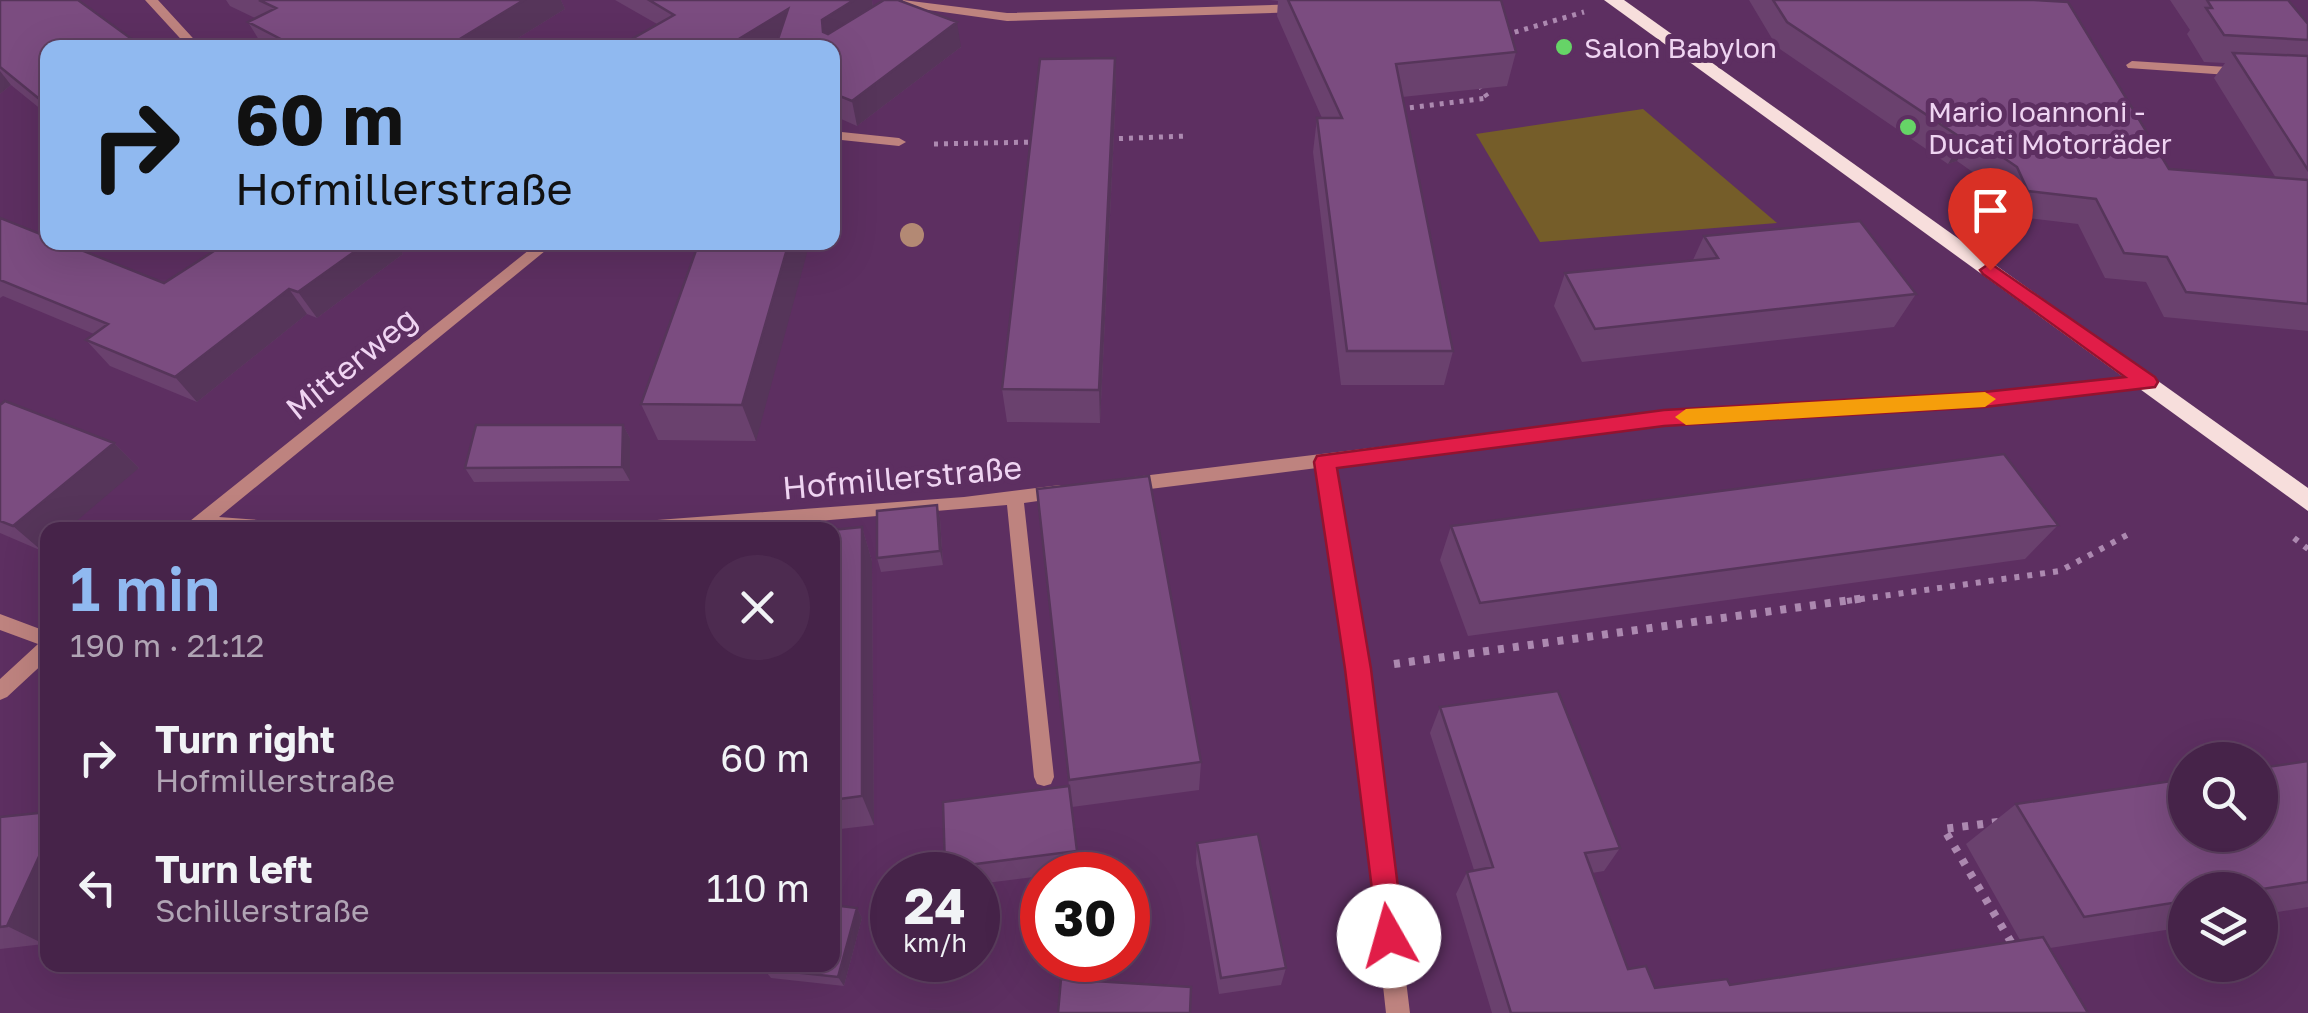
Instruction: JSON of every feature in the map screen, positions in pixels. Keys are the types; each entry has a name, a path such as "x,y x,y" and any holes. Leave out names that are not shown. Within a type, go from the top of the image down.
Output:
{"main road":[{"path":"1612,0 2147,382 2308,502"}],"street":[{"path":"151,0 188,40"},
{"path":"892,13 910,2 1007,17 1320,7"},
{"path":"2132,65 2250,72"},
{"path":"840,136 899,142"},
{"name":"Mitterweg","path":"200,522 538,250"},
{"path":"1112,486 1664,418 1984,400 2147,382"},
{"path":"1325,462 1358,669 1398,1013"},
{"name":"Hofmillerstraße","path":"778,522 1073,491"},
{"path":"1015,498 1044,777"},
{"path":"0,622 40,640"},
{"path":"0,691 40,651"}],"path":[{"path":"1492,38 1588,11"},
{"path":"1395,110 1488,98 1476,82"},
{"path":"1095,140 1188,136"},
{"path":"899,142 964,146 1039,142"},
{"path":"1358,669 2060,571 2127,535"},
{"path":"2018,820 1944,829 2024,963"}],"shaded area":[{"path":"1643,109 1777,223 1540,242 1476,134"}],"building":[{"path":"0,0 78,0 133,40 40,40 40,100 0,67"},
{"path":"259,0 524,0 458,40 283,40 248,22 276,8"},
{"path":"649,0 854,0 822,20 823,32 828,34 884,0 898,0 957,22 852,101 840,96 840,40 778,40 788,9 737,40 630,40 674,15"},
{"path":"1288,0 1501,0 1516,52 1396,64 1453,351 1347,351 1317,118 1342,118"},
{"path":"1773,0 2068,2 2169,169 2308,180 2308,304 2186,292 2167,257 2124,253 2096,199 2028,191 2017,167 1972,136 1963,139 1787,22"},
{"path":"2207,0 2288,0 2308,24 2308,40 2224,35 2206,8 2212,8"},
{"path":"2233,53 2308,56 2308,170"},
{"path":"1115,58 1099,390 1002,389 1040,59"},
{"path":"0,218 40,234 40,250 81,250 164,283 216,250 357,250 298,292 289,289 175,377 86,340 108,324 0,280"},
{"path":"1860,221 1916,294 1595,329 1565,273 1718,258 1704,236"},
{"path":"696,250 787,250 742,405 641,404"},
{"path":"5,401 114,443 13,526 0,521 0,405"},
{"path":"476,425 623,425 622,467 465,468"},
{"path":"2004,454 2058,525 1480,603 1451,526"},
{"path":"1149,476 1201,762 1069,780 1037,489"},
{"path":"937,505 940,551 877,558 877,511"},
{"path":"862,527 862,796 840,799 840,529"},
{"path":"1558,691 1620,848 1585,853 1628,969 1646,966 1655,988 1727,979 1730,985 2043,937 2088,1013 1511,1013 1467,872 1493,867 1440,707"},
{"path":"2308,761 2308,882 2278,887 2278,872 2168,872 2168,904 2084,917 2016,804 2168,782 2168,852 2278,852 2278,765"},
{"path":"1069,786 1077,851 1020,852 1020,858 1000,861 1000,852 945,852 943,802"},
{"path":"40,813 40,854 7,926 0,927 0,817"},
{"path":"1258,834 1286,968 1221,978 1197,843"},
{"path":"840,906 857,908 840,970"},
{"path":"792,972 839,972 838,977"},
{"path":"1061,982 1191,987 1190,1013 1058,1013"}],"slow traffic":[{"path":"1686,417 1985,399"}],"place":[{"name":"Salon Babylon","path":"1564,47"},
{"name":"Mario Ioannoni - Ducati Motorräder","path":"1908,127"}],"route":[{"path":"1389,936 1358,669 1325,462 1664,418 1984,400 2147,382 1990,270"}]}
